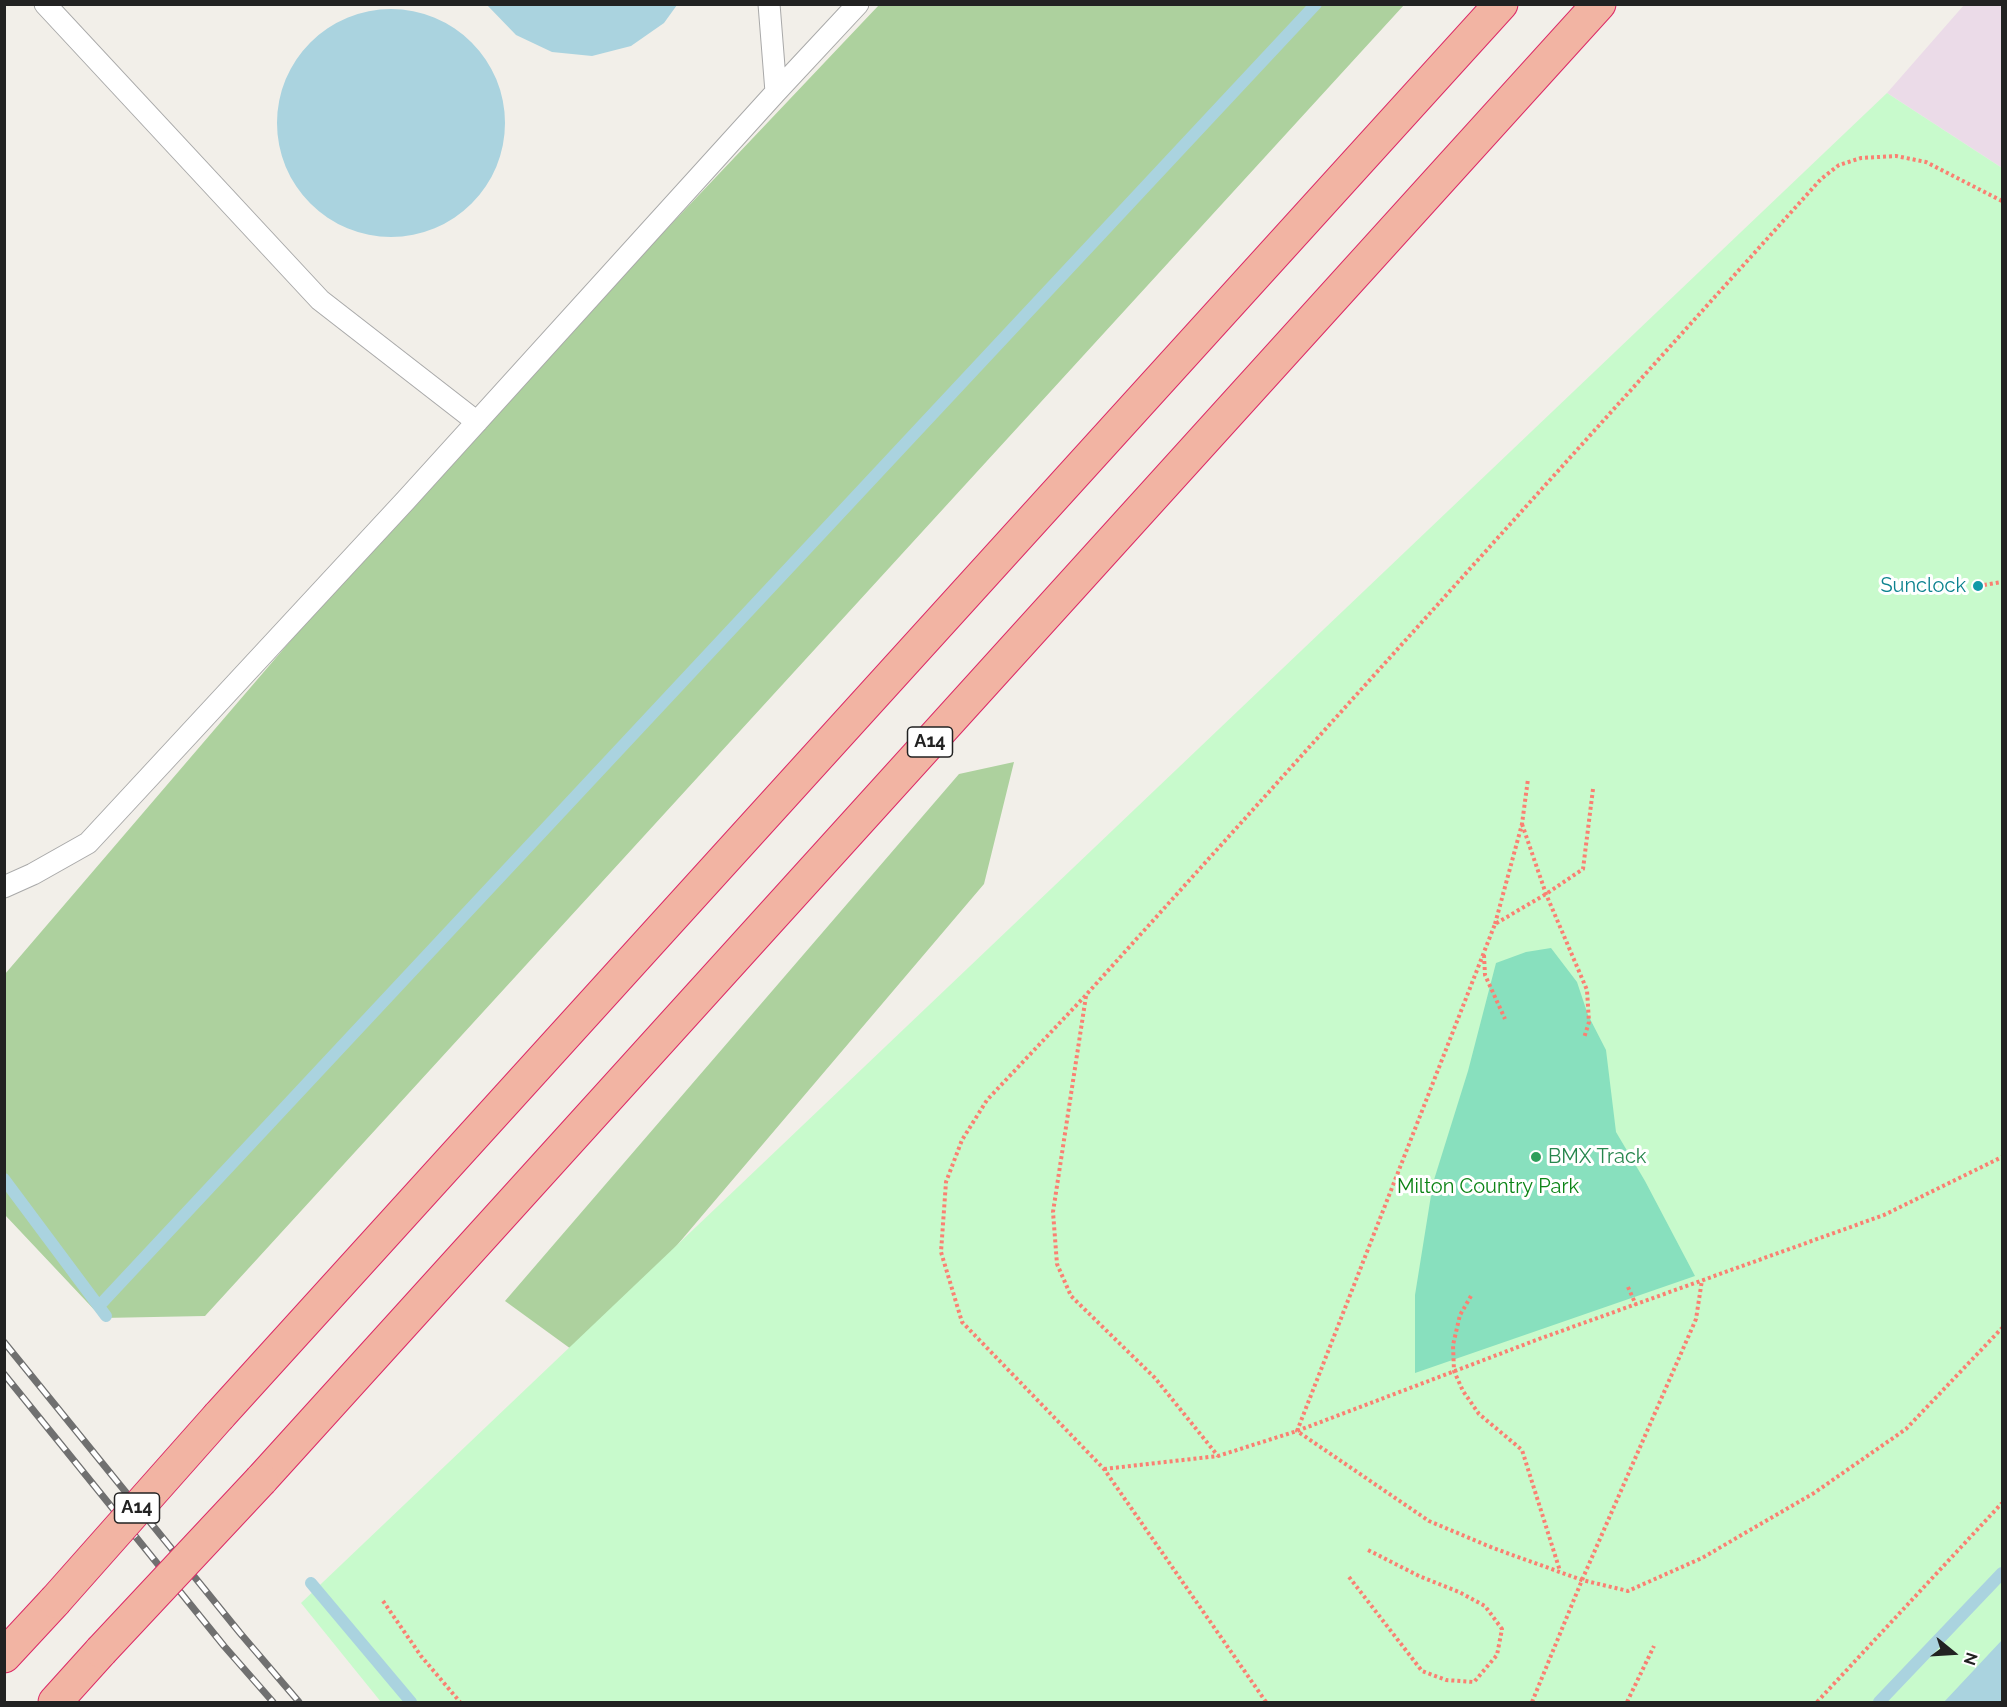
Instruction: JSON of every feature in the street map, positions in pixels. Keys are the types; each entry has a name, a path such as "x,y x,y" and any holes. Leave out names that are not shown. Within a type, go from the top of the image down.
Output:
{"highway":[{"name":"A14","path":"4,1656 219,1416 1501,4"},
{"name":"A14","path":"55,1702 261,1480 1599,4"}],"lane":[{"path":"45,4 320,300 477,422"},
{"path":"769,4 776,92"},
{"path":"4,886 33,874 88,843 477,422 858,4"}],"path":[{"path":"1266,1702 1104,1469 962,1322 941,1252 946,1182 962,1140 987,1100 1086,995 1821,179 1839,165 1861,158 1896,156 1926,162 2002,201"},
{"path":"1978,586 2002,582"},
{"path":"1297,1431 1495,924 1522,824 1528,779"},
{"path":"1495,924 1583,869 1593,789"},
{"path":"1522,824 1546,894 1587,990 1588,1022 1584,1038"},
{"path":"1484,952 1485,975 1505,1019"},
{"path":"1086,995 1053,1212 1057,1264 1071,1296 1155,1378 1218,1456"},
{"path":"1104,1469 1218,1456 1297,1431 1454,1371 1884,1215 2002,1157"},
{"path":"1532,1702 1582,1580 1696,1319 1702,1280"},
{"path":"1628,1287 1636,1305"},
{"path":"1471,1296 1460,1315 1453,1345 1454,1371 1463,1391 1479,1414 1522,1450 1560,1571"},
{"path":"1297,1431 1429,1521 1493,1548 1582,1580 1628,1591 1702,1558 1814,1493 1905,1429 2002,1328"},
{"path":"1817,1702 2002,1503"},
{"path":"1349,1577 1422,1671 1446,1680 1474,1682 1497,1656 1502,1629 1485,1606 1366,1549"},
{"path":"383,1601 421,1656 460,1702"},
{"path":"1627,1702 1654,1646"}],"shaded area":[{"path":"1964,5 2002,5 2002,168 1887,93"}],"green space":[{"path":"879,5 1404,5 205,1316 102,1318 5,1215 5,974 424,485"},
{"name":"Milton Country Park","path":"1887,93 2002,168 2002,1702 381,1702 301,1603"},
{"path":"1014,762 984,884 582,1357 505,1301 959,774"},
{"name":"BMX Track","path":"1551,948 1577,982 1588,1015 1606,1050 1616,1132 1645,1181 1695,1276 1415,1373 1415,1295 1433,1183 1468,1071 1496,963 1526,952"}],"water":[{"path":"487,5 677,5 664,23 631,46 592,56 552,52 516,35"},
{"path":"380,9 402,9 435,17 472,42 497,79 505,112 503,145 497,167 472,204 435,229 402,237 380,237 347,229 337,224 318,211 303,196 285,167 277,134 277,112 285,79 290,69 303,50 318,35 347,17"},
{"path":"2002,1640 2002,1702 1944,1702"}],"waterway":[{"path":"99,1306 1316,4"},
{"path":"4,1179 106,1316"},
{"path":"1879,1702 2002,1573"},
{"path":"311,1583 411,1702"}],"railway":[{"path":"4,1342 240,1633 299,1702"},
{"path":"4,1374 224,1646 273,1702"}],"place":[{"name":"Sunclock","path":"1978,586"},
{"name":"BMX Track","path":"1536,1157"}]}
